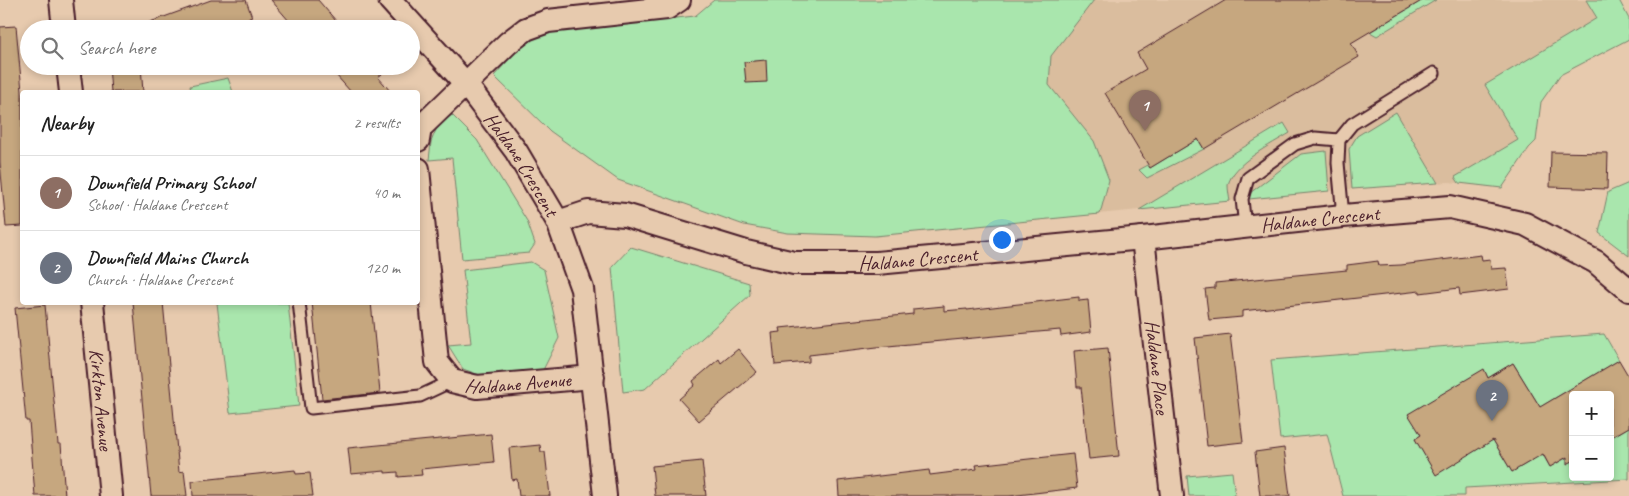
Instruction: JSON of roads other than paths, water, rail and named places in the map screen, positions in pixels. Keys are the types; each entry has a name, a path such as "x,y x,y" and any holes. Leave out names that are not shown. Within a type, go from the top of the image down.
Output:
{"street":[{"path":"61,0 63,20"},
{"name":"Haldane Crescent","path":"390,0 408,20"},
{"path":"420,129 508,43 526,29 548,21 668,8 679,0"},
{"name":"Haldane Crescent","path":"420,34 465,84 516,151 558,222 588,212 625,215 746,252 794,263 877,263 1450,207 1525,224 1596,262 1629,290"},
{"path":"69,75 70,90"},
{"name":"Haldane Avenue","path":"420,190 436,362 452,381 477,386 593,378"},
{"name":"Haldane Avenue","path":"558,222 582,289 605,496"},
{"name":"Haldane Place","path":"1143,238 1172,496"},
{"name":"Kirkton Avenue","path":"92,305 111,496"}],"lane":[{"path":"1344,216 1338,163 1339,140 1352,124 1434,73"},
{"path":"1245,227 1242,199 1248,178 1295,144 1315,138 1339,140"},
{"path":"299,305 310,408 420,396 452,381"}],"place":[{"name":"Downfield Primary School","path":"1145,131"},
{"name":"Downfield Mains Church","path":"1492,421"}]}
